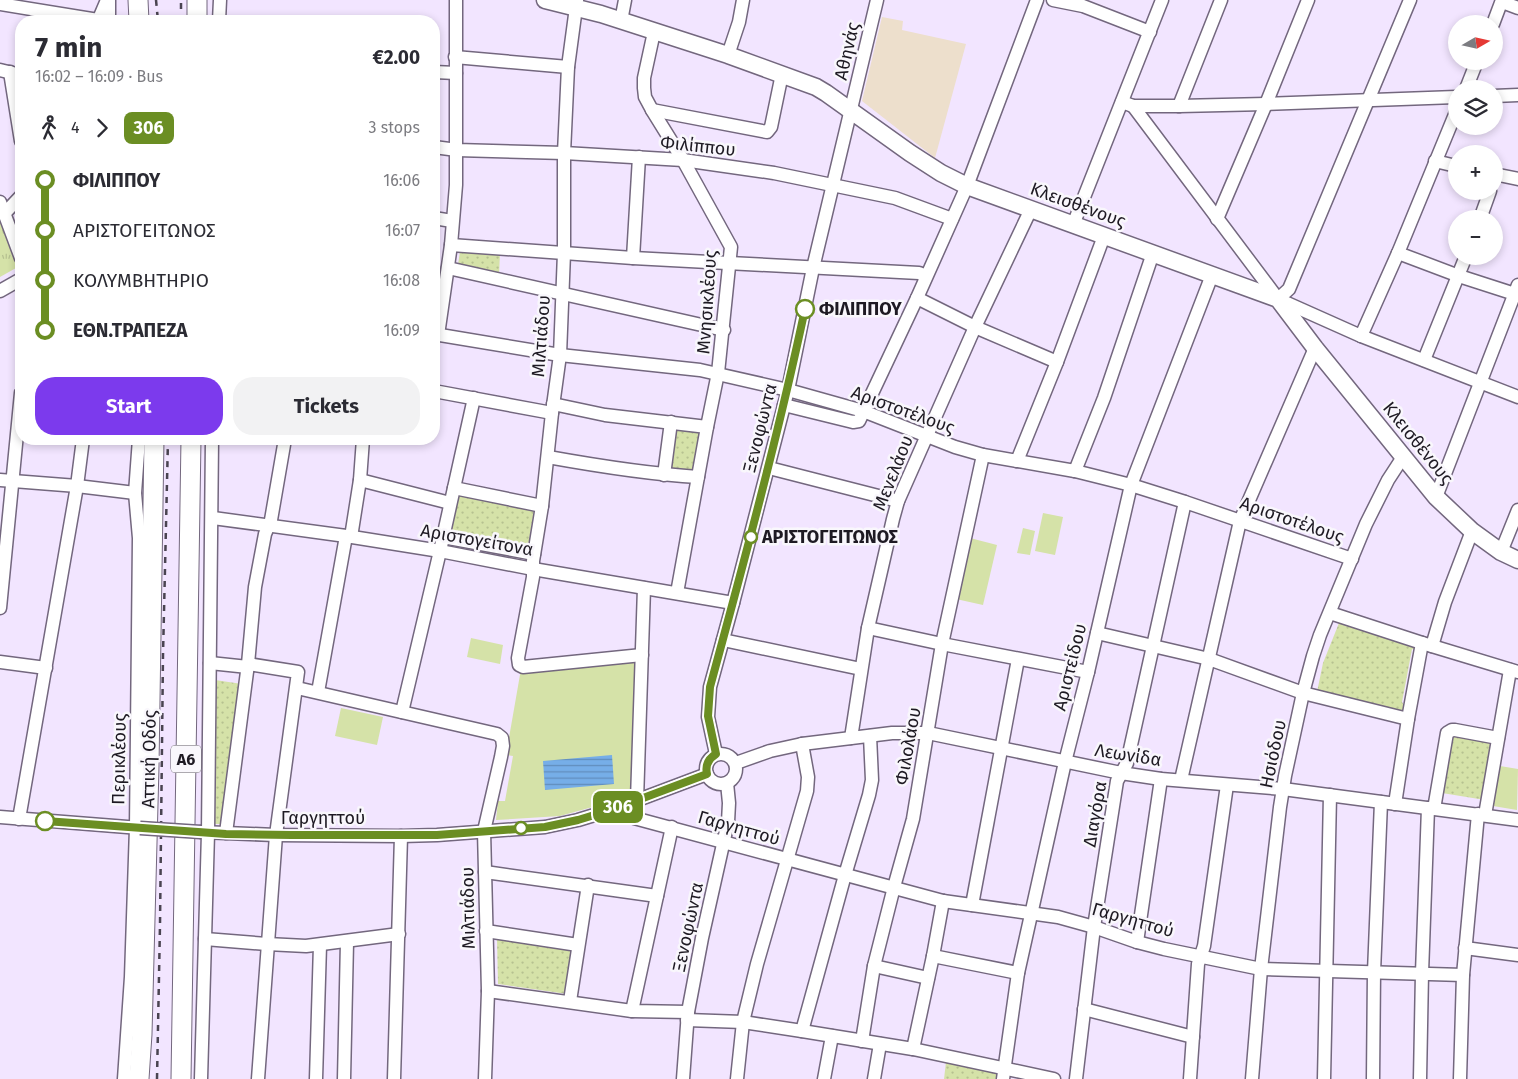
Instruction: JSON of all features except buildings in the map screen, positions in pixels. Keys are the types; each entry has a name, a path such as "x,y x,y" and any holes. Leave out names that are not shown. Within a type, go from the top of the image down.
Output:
{"highway":[{"path":"138,0 139,15"},
{"path":"197,0 197,15"},
{"name":"Αττική Οδός","path":"139,1079 142,1034 149,756 154,445"},
{"name":"Αττική Οδός","path":"181,1079 191,445"}],"main road":[{"name":"Κλεισθένους","path":"545,0 576,4 816,87 940,173 967,186 1278,299 1315,348 1436,497 1472,531 1501,552 1518,560"}],"street":[{"path":"104,15 108,0"},
{"path":"219,15 220,0"},
{"path":"440,312 451,245 456,185 456,0"},
{"path":"621,21 625,0"},
{"path":"728,55 739,22 743,0"},
{"name":"Αθηνάς","path":"851,110 877,0"},
{"path":"784,405 853,422 859,421 967,186 1037,0"},
{"path":"1053,0 1084,3 1150,32"},
{"path":"1073,224 1128,104 1162,0"},
{"path":"1179,106 1221,0"},
{"path":"1218,219 1308,0"},
{"path":"1278,299 1289,288 1410,0"},
{"path":"1497,15 1502,1 1518,8"},
{"path":"0,4 66,15"},
{"name":"Μιλτιάδου","path":"576,4 568,67 564,153 564,253 560,355 552,409 542,506 518,658 519,665 523,667 642,655"},
{"name":"Μνησικλέους","path":"654,32 644,88 645,97 731,246 724,330 718,373 677,593"},
{"path":"456,57 568,67"},
{"path":"10,72 15,103"},
{"path":"440,72 456,73"},
{"path":"652,110 764,132 768,131 772,127 782,74"},
{"path":"1503,96 1518,95"},
{"path":"1128,104 1179,106 1448,97"},
{"path":"1128,104 1278,299 1361,336 1518,397"},
{"name":"Ξενοφώντα","path":"716,754 708,716 710,687 769,468 788,390 813,268 851,110"},
{"path":"1361,336 1448,131"},
{"name":"Φιλίππου","path":"440,148 683,160 774,173 902,200 952,219"},
{"path":"633,258 639,157"},
{"path":"1435,161 1448,164"},
{"path":"1503,177 1518,180"},
{"path":"15,200 2,210 15,243"},
{"name":"Μενελάου","path":"851,738 868,628 898,501 975,327 1031,209"},
{"path":"440,219 452,221"},
{"path":"1017,461 1057,362 1104,236"},
{"path":"451,245 633,258 919,273 926,276"},
{"path":"1398,252 1459,276 1517,291 1436,497"},
{"path":"1075,471 1104,398 1153,253"},
{"path":"1424,360 1463,265"},
{"path":"448,268 724,330"},
{"name":"Αριστείδου","path":"1004,1074 1018,973 1130,485 1212,275"},
{"path":"0,291 15,282"},
{"path":"917,298 975,327 1057,362"},
{"name":"Αριστοτέλους","path":"440,335 560,355 700,370 788,390 863,411 954,447 983,455 1075,471 1130,485 1352,559"},
{"path":"1182,780 1240,521 1315,348"},
{"path":"440,392 552,409 707,427"},
{"path":"297,688 402,712 474,398"},
{"path":"664,475 671,422"},
{"path":"0,608 6,481 15,428"},
{"path":"19,819 77,486 82,445"},
{"name":"Περικλέους","path":"124,1079 138,828 139,538 135,493 139,445"},
{"path":"201,1079 205,939 204,832 210,664 212,445"},
{"path":"226,834 248,665 255,588 284,445"},
{"path":"318,692 360,480 363,445"},
{"name":"Φιλολάου","path":"862,1041 874,966 913,819 942,644 983,455"},
{"path":"548,457 607,468 698,478"},
{"name":"Ησιόδου","path":"1252,1079 1261,969 1283,790 1303,693 1313,656 1352,559 1382,490 1403,457"},
{"path":"769,468 898,501"},
{"path":"360,480 450,503"},
{"path":"6,481 77,486 135,493"},
{"path":"454,488 542,506"},
{"name":"Διαγόρα","path":"1076,1079 1094,927 1117,780 1127,764 1185,502"},
{"path":"1501,552 1518,510"},
{"name":"Αριστογείτονα","path":"212,518 349,536 440,551 733,604"},
{"path":"1395,804 1408,719 1427,645 1472,531"},
{"path":"443,537 534,554"},
{"path":"638,800 644,588"},
{"path":"1330,613 1514,671 1481,815 1465,948 1460,1079"},
{"path":"868,628 1088,672"},
{"path":"1097,633 1209,659 1303,693 1408,719"},
{"path":"723,640 861,669"},
{"path":"972,905 1018,659"},
{"path":"0,662 46,668"},
{"path":"210,664 248,665 298,672 276,835 258,1079"},
{"name":"Μιλτιάδου","path":"402,712 497,734 502,738 502,757 484,831 488,991 485,1079"},
{"path":"1420,1079 1422,973 1431,809 1447,733 1455,730 1498,738"},
{"name":"Λεωνίδα","path":"736,763 770,751 802,744 870,736 928,733 1065,762 1161,779 1330,795 1518,820"},
{"path":"802,1031 869,795 872,780 870,736"},
{"path":"737,1079 743,1022 757,964 807,791 808,777 802,744"},
{"path":"720,753 730,756 736,763 736,772 727,783 717,784 707,774 706,764 716,754 720,753"},
{"path":"614,809 707,774"},
{"path":"1137,942 1161,779"},
{"name":"Ξενοφώντα","path":"683,1079 687,1016 728,822 727,783"},
{"path":"1190,1079 1198,964 1204,946 1227,785"},
{"path":"1324,1079 1330,795"},
{"path":"1373,1079 1374,972 1381,802"},
{"name":"Γαργηττού","path":"0,817 226,834 402,836 545,827 578,820 614,809 634,818 943,901 1058,917 1164,949 1261,969 1463,975"},
{"path":"632,1011 672,827"},
{"path":"394,1079 402,836"},
{"path":"485,872 657,896"},
{"path":"570,1001 588,885"},
{"path":"913,1049 943,901"},
{"path":"486,931 578,946"},
{"path":"205,939 299,946 348,942 399,934"},
{"path":"344,1079 348,942"},
{"path":"316,1079 320,945"},
{"path":"1465,948 1518,955"},
{"path":"933,956 1018,973"},
{"path":"874,966 928,978"},
{"path":"488,991 632,1011 743,1022 802,1031 913,1049 1004,1074 1054,1079"},
{"path":"1084,1009 1193,1037"},
{"path":"824,1079 832,1036"},
{"path":"874,1079 880,1044"}],"shaded area":[{"path":"882,17 903,21 902,30 966,44 935,158 862,101"}],"green space":[{"path":"3,221 15,258 15,269 0,277 0,222"},
{"path":"460,251 500,253 499,275 458,265"},
{"path":"675,427 702,431 694,473 668,470"},
{"path":"458,494 533,509 528,546 451,532"},
{"path":"1043,513 1063,517 1055,555 1035,551"},
{"path":"1023,528 1035,531 1030,555 1017,553"},
{"path":"970,538 997,545 983,605 956,599"},
{"path":"1339,623 1415,646 1415,650 1412,649 1402,702 1408,711 1407,714 1317,692 1323,663"},
{"path":"471,638 503,645 500,664 467,657"},
{"path":"639,657 636,795 560,816 496,820 498,801 505,801 513,756 506,755 521,669"},
{"path":"215,680 242,684 222,824 215,824 213,822"},
{"path":"341,708 383,717 377,745 335,736"},
{"path":"1452,733 1488,742 1491,746 1485,800 1442,793"},
{"path":"1500,766 1518,769 1517,810 1493,806"},
{"path":"497,938 573,949 567,994 498,984"},
{"path":"946,1062 998,1074 997,1079 944,1079"}],"water":[{"path":"612,755 614,784 545,790 543,761"}],"railway":[{"path":"156,0 157,15"},
{"path":"181,0 181,15"},
{"path":"157,1079 168,445"}],"bus line":[{"name":"306","path":"45,821 226,834 437,835 545,827 578,820 614,809 707,774 706,764 716,754 708,716 710,687 769,468 805,309"}],"place":[{"name":"ΦΙΛΙΠΠΟΥ","path":"805,309"},
{"name":"ΑΡΙΣΤΟΓΕΙΤΩΝΟΣ","path":"751,537"}]}
